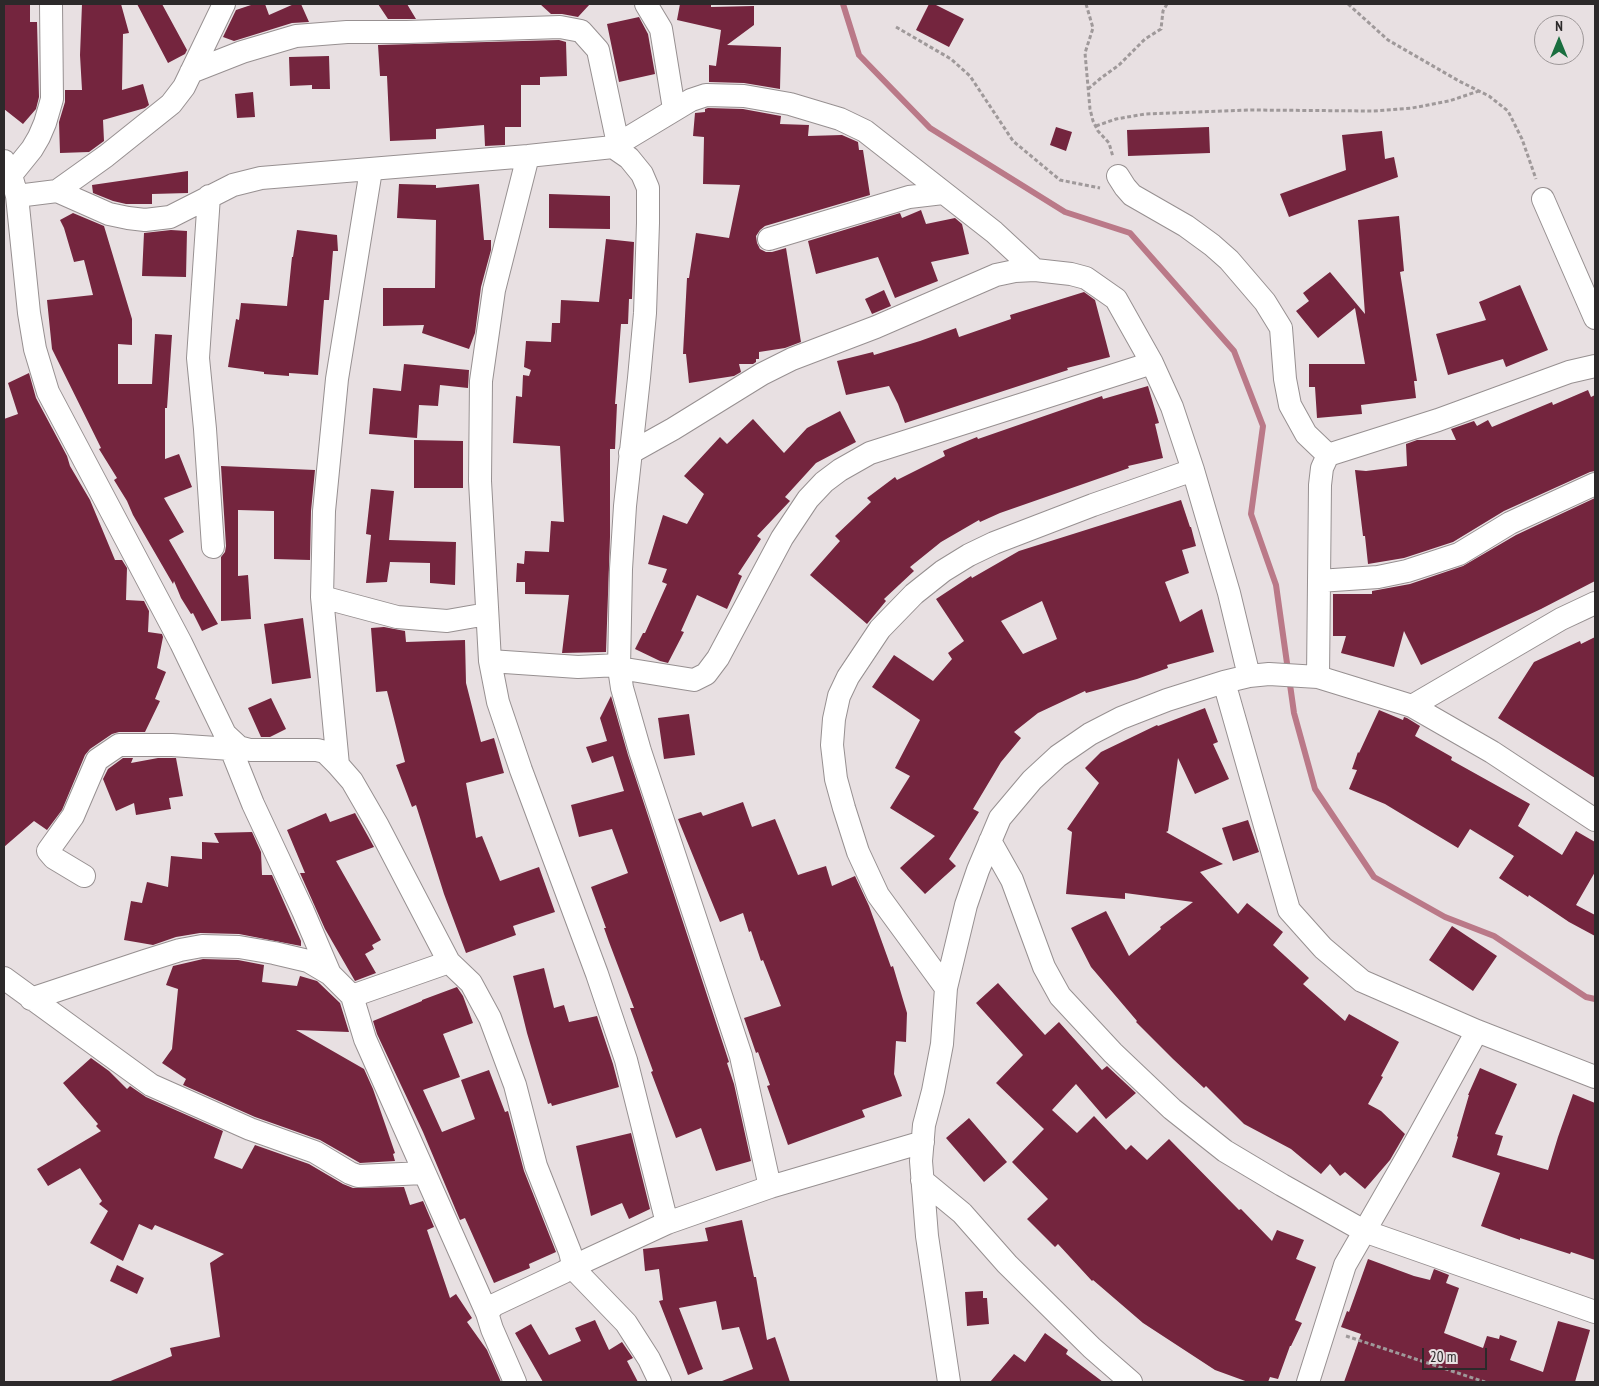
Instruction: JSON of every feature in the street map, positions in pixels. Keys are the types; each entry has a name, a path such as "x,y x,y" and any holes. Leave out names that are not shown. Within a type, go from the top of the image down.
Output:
{"street":[{"path":"51,4 52,98 45,123 32,149 7,168 17,196 29,313 35,349 48,392 181,643 228,742 253,804 330,974"},
{"path":"17,196 57,191 113,151 171,104 184,87 224,4"},
{"path":"646,4 660,29 674,109"},
{"path":"191,72 242,52 296,36 347,32 560,27 581,31 598,50 616,145 642,174 648,188 645,312 630,453 621,569 619,666 622,688 640,751 740,1056 770,1187"},
{"path":"57,191 109,214 145,220 170,216 233,185 261,178 528,156 616,145 691,100 706,95 744,96 790,104 840,119 865,131 994,232 1035,270"},
{"path":"528,156 494,290 481,382 480,481 490,661 498,702 520,770 597,974 626,1060 667,1223"},
{"path":"338,765 322,596 324,511 337,379 370,170"},
{"path":"1124,184 1140,200 1186,226 1212,245 1229,260 1265,302 1281,328 1285,379 1290,405 1306,434 1328,455"},
{"path":"769,239 909,197 943,193"},
{"path":"209,196 198,358 213,547"},
{"path":"1543,199 1595,318"},
{"path":"630,453 674,429 762,374 792,359 876,327 996,275 1035,270 1071,274 1086,278 1116,299 1152,363 1172,407 1193,470 1229,593 1259,675"},
{"path":"490,661 578,666 619,666 694,680 706,674 718,658 782,538 808,500 824,482 840,470 870,453 1152,363"},
{"path":"1318,677 1320,485 1322,468 1328,455 1438,420 1569,372 1595,366"},
{"path":"946,988 878,895 858,852 844,808 836,779 832,745 834,718 839,696 848,677 880,629 914,594 943,571 969,555 994,543 1093,504 1193,470"},
{"path":"1319,581 1378,577 1407,571 1459,554 1510,522 1595,484"},
{"path":"322,596 398,617 447,621 487,614"},
{"path":"1412,706 1561,619 1595,603"},
{"path":"949,1382 927,1236 921,1161 924,1124 933,1091 942,1044 946,988 966,905 1000,818 1014,800 1058,756 1082,739 1121,718 1167,700 1224,682 1259,675 1318,677 1412,706 1492,752 1593,816"},
{"path":"1224,682 1289,910 1323,948 1362,980 1477,1031 1595,1077"},
{"path":"84,876 54,858 48,851 73,816 97,760 119,745 228,742 250,750 317,750 325,752 352,781 378,826 449,962 471,983 490,1018 515,1085 536,1166 570,1252 572,1267 626,1323 660,1382"},
{"path":"990,841 1012,880 1041,959 1060,996 1113,1053 1172,1109 1225,1151 1364,1231 1595,1312"},
{"path":"31,999 180,950 202,946 239,947 274,953 308,961 330,974 352,996 365,1039 516,1382"},
{"path":"352,996 449,962"},
{"path":"4,978 151,1085 250,1129 315,1152 336,1166 358,1176 424,1173"},
{"path":"1308,1382 1345,1264 1477,1031"},
{"path":"487,1313 494,1305 667,1223 770,1187 922,1142"},
{"path":"922,1180 962,1213 1007,1264 1092,1348 1131,1382"}],"path":[{"path":"896,27 951,59 970,76 990,105 1002,128 1013,141 1060,180 1124,184 1109,142 1096,126 1090,109 1086,53 1093,28 1086,4"},
{"path":"1088,90 1100,78 1119,65 1145,39 1161,29 1163,11 1167,4"},
{"path":"1348,4 1388,40 1488,96 1508,111 1522,139 1543,199"},
{"path":"1096,126 1145,114 1250,110 1373,111 1412,108 1449,101 1479,91"},
{"path":"1325,1330 1485,1382"}],"building":[{"path":"4,4 30,4 30,22 37,22 39,97 36,109 23,124 4,109"},
{"path":"82,4 121,4 129,33 123,34 122,90 143,84 149,105 145,108 103,120 104,141 89,152 60,153 59,122 65,102 65,90 82,90 80,55"},
{"path":"137,4 162,4 187,50 185,54 168,63"},
{"path":"254,4 265,4 269,15 294,4 301,4 309,22 292,23 234,41 223,37 236,10"},
{"path":"378,4 407,4 416,19 388,19"},
{"path":"540,4 590,4 578,17 551,14"},
{"path":"680,4 711,4 711,7 754,6 754,25 727,45 781,47 780,89 744,83 709,82 709,65 716,66 721,30 677,20"},
{"path":"929,4 934,4 964,19 949,47 916,30"},
{"path":"639,17 648,34 655,74 619,82 607,24"},
{"path":"559,40 566,42 567,76 540,77 540,85 521,85 521,127 505,127 505,145 485,146 484,125 436,129 436,139 390,141 387,76 380,76 378,45"},
{"path":"329,56 330,89 312,89 312,85 290,86 289,57"},
{"path":"253,92 255,117 237,118 235,94"},
{"path":"705,109 743,109 781,116 780,124 809,125 808,136 842,135 858,142 859,150 863,150 870,195 765,226 760,230 756,236 760,249 772,252 786,248 801,342 785,348 759,352 759,359 756,359 756,362 753,364 739,364 741,372 734,376 689,383 686,354 683,354 687,278 689,278 696,233 729,238 740,185 703,184 704,137 693,136 695,113 705,112"},
{"path":"1056,127 1072,132 1066,151 1050,145"},
{"path":"1209,127 1210,153 1128,156 1127,130"},
{"path":"1382,131 1385,159 1394,157 1398,177 1289,217 1280,194 1346,170 1342,135"},
{"path":"188,171 188,193 152,194 152,204 126,204 93,193 92,185"},
{"path":"399,184 436,185 436,188 479,184 484,240 491,240 491,250 481,287 475,333 469,349 422,333 424,325 383,326 383,288 435,288 436,220 397,218"},
{"path":"549,194 610,196 610,229 549,228"},
{"path":"921,210 926,224 955,218 962,224 969,254 931,262 938,281 895,298 878,257 816,274 808,241 900,213 902,218"},
{"path":"73,213 104,226 132,319 132,345 118,344 118,384 152,384 155,334 172,335 167,408 165,408 165,459 179,454 192,487 164,498 184,532 169,540 218,624 202,631 193,613 191,614 181,598 174,581 173,584 114,480 117,478 99,449 101,448 52,349 47,300 93,295 84,260 74,262 60,220"},
{"path":"1399,216 1404,271 1400,272 1417,381 1414,381 1416,398 1361,405 1362,414 1317,418 1315,387 1309,387 1309,364 1365,364 1355,308 1318,338 1296,311 1309,301 1303,293 1330,272 1365,314 1358,220"},
{"path":"171,230 187,231 186,277 142,276 144,233"},
{"path":"297,230 337,235 338,251 333,251 329,300 324,300 318,375 289,373 289,376 264,374 264,372 228,367 236,319 239,320 241,303 287,306"},
{"path":"606,239 634,242 632,299 629,299 628,324 621,324 615,404 617,404 615,449 610,449 610,537 606,652 562,653 569,595 525,594 525,582 516,582 517,563 524,564 525,551 549,552 551,521 564,522 560,446 513,443 516,396 522,397 523,375 529,376 531,370 524,367 526,341 551,342 552,323 560,323 561,300 599,302"},
{"path":"1520,285 1548,350 1506,367 1503,359 1448,375 1436,334 1486,320 1479,302"},
{"path":"884,290 891,306 872,314 865,299"},
{"path":"1084,292 1095,300 1110,357 1067,368 1068,370 905,423 889,386 846,395 837,361 873,352 874,355 956,328 959,337 1011,319 1010,315"},
{"path":"404,364 469,370 468,388 440,385 438,406 419,405 417,438 369,434 373,388 401,391"},
{"path":"29,373 36,398 67,456 70,466 90,500 115,560 122,560 127,568 126,600 144,601 149,611 148,632 162,634 157,668 166,672 155,699 160,701 145,732 119,732 112,734 90,749 85,755 62,810 47,830 34,821 4,847 4,419 18,414 8,383"},
{"path":"1148,386 1159,423 1155,424 1163,458 1128,466 1129,468 1000,513 980,522 979,520 941,542 910,567 914,571 884,599 886,601 867,624 810,575 840,541 835,536 871,502 867,498 895,477 897,480 945,456 943,451 977,437 978,439 1102,396 1103,399"},
{"path":"1588,390 1591,397 1595,395 1595,471 1504,511 1453,542 1404,558 1368,564 1355,470 1366,471 1407,466 1406,444 1417,440 1456,440 1451,429 1474,421 1477,426 1488,420 1492,427 1552,402 1553,405"},
{"path":"840,411 856,442 816,463 785,497 790,501 757,536 761,539 738,574 742,576 727,609 697,595 681,631 684,632 668,663 635,649 643,633 645,633 667,584 662,582 667,569 648,564 663,515 687,524 704,494 684,476 720,437 727,444 753,419 784,453 807,428"},
{"path":"414,440 463,441 463,488 414,488"},
{"path":"221,466 315,470 311,511 310,560 274,559 274,511 238,510 238,576 248,575 251,619 221,621 221,557 225,552 226,546"},
{"path":"371,489 394,491 389,540 456,542 455,585 430,583 430,563 390,562 387,582 366,583 371,535 366,534"},
{"path":"1595,498 1595,581 1541,609 1421,665 1404,631 1394,667 1341,653 1346,636 1333,636 1333,594 1372,594 1372,591 1410,584 1463,566 1516,535"},
{"path":"1181,500 1196,546 1182,550 1189,573 1165,582 1180,622 1202,609 1214,652 1167,665 1168,668 1137,679 1086,693 1085,691 1038,713 1014,732 1021,738 1001,762 973,809 979,812 949,859 956,866 925,894 900,868 935,836 890,808 910,776 895,768 920,720 872,687 894,655 933,681 952,659 948,653 964,641 936,599 971,576 972,578 1019,551","holes":["1042,601 1057,639 1023,654 1001,621"]},
{"path":"303,618 311,678 272,684 264,624"},
{"path":"384,627 405,631 406,642 465,640 466,683 481,742 494,738 504,773 466,783 476,838 482,836 500,881 539,867 555,912 513,926 516,935 466,953 444,894 416,805 412,807 396,765 405,762 387,691 376,692 371,628"},
{"path":"1595,637 1595,778 1498,718 1534,662 1580,641 1581,644"},
{"path":"611,696 628,755 729,1062 727,1063 734,1084 751,1161 716,1171 701,1128 676,1138 651,1072 653,1071 630,1008 634,1008 591,887 628,873 612,829 579,837 571,805 624,791 613,756 592,763 586,747 607,741 600,718"},
{"path":"271,698 286,729 270,737 261,737 248,708"},
{"path":"1205,708 1218,742 1213,744 1229,779 1195,794 1178,758 1168,831 1166,832 1223,864 1200,872 1238,914 1247,903 1283,932 1273,945 1309,978 1303,984 1345,1021 1349,1014 1399,1042 1368,1104 1381,1111 1405,1134 1390,1160 1365,1189 1345,1172 1340,1176 1330,1164 1321,1174 1291,1149 1244,1124 1206,1086 1204,1088 1136,1022 1091,967 1071,928 1106,911 1129,956 1161,929 1160,927 1193,902 1125,893 1125,899 1066,894 1072,832 1067,829 1099,783 1085,768 1101,752 1157,725"},
{"path":"1379,710 1403,720 1404,717 1407,718 1420,726 1415,736 1452,757 1451,760 1530,804 1518,826 1562,855 1576,831 1595,842 1595,872 1576,905 1595,915 1595,936 1499,878 1514,856 1470,829 1458,848 1385,804 1349,789 1357,770 1352,769 1358,752"},
{"path":"689,714 695,755 664,759 658,718"},
{"path":"123,758 133,758 131,763 158,758 176,758 183,796 169,798 171,809 136,815 134,803 116,811 103,779 108,769"},
{"path":"743,802 752,827 775,819 798,875 826,866 832,886 855,876 869,906 891,967 893,966 907,1013 906,1042 896,1041 894,1074 902,1096 862,1110 865,1117 788,1145 767,1086 770,1085 744,1018 781,1006 763,960 761,961 751,931 749,932 743,913 720,922 678,819 701,812 703,816"},
{"path":"326,813 330,822 355,813 374,847 336,861 381,940 372,945 374,949 365,954 376,973 355,981 325,929 300,873 305,873 287,830"},
{"path":"1248,820 1259,852 1233,861 1222,828"},
{"path":"252,832 261,852 262,875 272,875 301,941 301,946 239,934 200,933 176,937 153,945 124,940 131,901 142,903 147,882 168,887 171,856 202,859 202,842 219,843 214,833"},
{"path":"1452,926 1497,956 1473,991 1429,960"},
{"path":"203,959 238,960 264,965 262,982 297,986 300,976 317,981 340,1003 349,1032 296,1030 364,1069 373,1089 395,1153 393,1154 395,1161 360,1163 320,1140 255,1117 183,1085 186,1079 162,1063 172,1049 178,989 166,985 173,966"},
{"path":"544,968 554,1008 564,1005 569,1022 597,1016 619,1087 552,1106 551,1103 548,1104 527,1033 513,976"},
{"path":"998,983 1045,1035 1059,1022 1102,1070 1107,1066 1136,1093 1106,1119 1076,1084 1052,1110 1077,1133 1094,1116 1126,1150 1131,1145 1147,1160 1169,1139 1272,1241 1277,1230 1304,1240 1296,1259 1316,1267 1295,1320 1302,1323 1290,1346 1278,1379 1270,1377 1268,1382 1248,1382 1215,1370 1143,1323 1092,1281 1058,1244 1055,1247 1027,1219 1048,1199 1012,1162 1044,1129 996,1083 1023,1055 976,1003"},
{"path":"457,987 463,996 473,1023 443,1034 460,1077 423,1090 442,1132 475,1119 461,1080 489,1070 505,1112 508,1111 524,1171 556,1252 529,1264 530,1268 494,1283 465,1218 460,1220 423,1132 377,1034 373,1021"},
{"path":"91,1058 109,1071 127,1089 130,1086 146,1097 223,1131 214,1158 242,1169 255,1145 309,1164 353,1188 404,1187 410,1205 423,1201 434,1227 427,1230 450,1298 456,1294 472,1318 467,1322 487,1350 501,1382 108,1382 172,1356 170,1348 220,1337 210,1263 224,1254 155,1225 152,1230 139,1224 123,1261 90,1243 108,1211 99,1204 102,1201 80,1168 48,1186 37,1169 101,1131 96,1126 98,1124 63,1083"},
{"path":"1480,1068 1517,1084 1495,1134 1503,1136 1497,1155 1548,1170 1573,1094 1595,1103 1595,1260 1520,1238 1520,1240 1481,1226 1500,1173 1452,1157 1468,1095"},
{"path":"969,1118 1007,1162 984,1182 946,1138"},
{"path":"631,1133 650,1209 629,1219 622,1203 591,1216 576,1146"},
{"path":"742,1220 754,1277 756,1277 767,1340 775,1337 790,1382 722,1382 753,1369 739,1327 722,1330 716,1301 679,1308 703,1369 688,1375 659,1301 663,1300 659,1269 645,1271 643,1249 708,1241 705,1228"},
{"path":"1368,1259 1430,1280 1434,1269 1449,1275 1446,1283 1459,1288 1444,1333 1483,1348 1487,1336 1499,1339 1500,1335 1517,1341 1510,1360 1543,1372 1558,1321 1590,1330 1575,1382 1344,1382 1361,1334 1341,1327 1347,1311 1349,1312"},
{"path":"117,1265 144,1278 137,1294 110,1281"},
{"path":"983,1291 983,1298 987,1298 989,1324 967,1326 965,1292"},
{"path":"595,1320 609,1350 622,1342 633,1358 627,1361 638,1382 543,1382 515,1333 531,1324 549,1355 581,1341 575,1328"},
{"path":"1045,1333 1068,1350 1066,1354 1103,1382 990,1382 1014,1354 1025,1362"}],"waterway":[{"path":"843,4 859,55 930,128 1065,212 1130,233 1234,351 1263,426 1251,514 1276,585 1294,713 1315,789 1374,877 1445,917 1494,936 1586,997 1595,999"}]}
